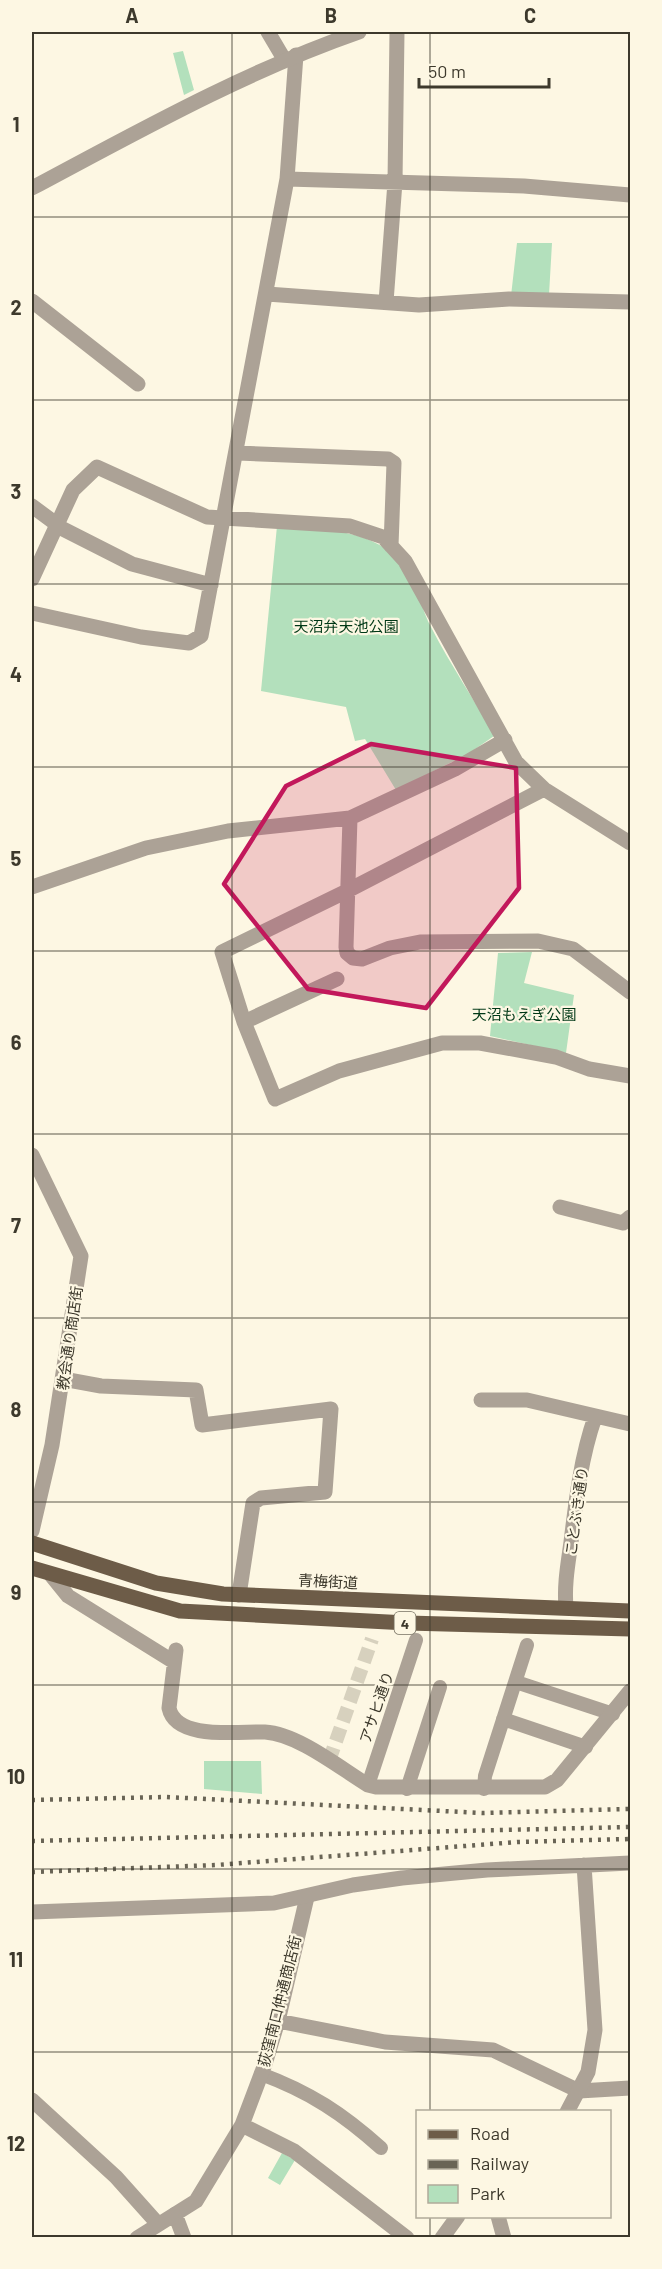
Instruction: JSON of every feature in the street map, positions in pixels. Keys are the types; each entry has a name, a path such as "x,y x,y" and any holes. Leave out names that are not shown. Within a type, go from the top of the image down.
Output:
{"main road":[{"name":"青梅街道","path":"32,1543 156,1582 239,1595 630,1611"},
{"name":"4","path":"32,1568 180,1611 396,1623 630,1629"}],"street":[{"path":"32,613 141,637 189,643 201,636 287,179 290,57 268,32"},
{"path":"32,188 150,124 290,57 359,32"},
{"path":"386,302 395,182 397,32"},
{"path":"287,179 530,186 630,195"},
{"path":"267,294 419,305 557,298 630,302"},
{"path":"32,301 138,384"},
{"path":"237,453 388,459 394,463 391,546"},
{"path":"32,579 73,489 97,467 207,518 350,526 382,537 405,561 516,762 544,789 630,843"},
{"path":"32,506 57,526 132,564 211,585"},
{"path":"32,888 146,848 228,831 350,818 455,769 505,740"},
{"path":"544,789 347,891 222,952 244,1022 274,1099 339,1071 442,1043 480,1043 556,1057 589,1069 630,1076"},
{"path":"350,818 346,947 347,954 353,958 362,959 390,948 420,942 538,941 573,949 630,992"},
{"path":"244,1022 338,979"},
{"name":"教会通り商店街","path":"32,1155 81,1256 52,1445 32,1531"},
{"path":"560,1207 623,1223 630,1217"},
{"path":"63,1379 101,1386 196,1390 202,1425 331,1409 325,1492 261,1498 253,1503 239,1595"},
{"path":"481,1400 527,1400 630,1424"},
{"name":"ことぶき通り","path":"566,1607 565,1592 575,1504 587,1440 595,1417"},
{"path":"51,1575 68,1596 175,1656 169,1708 170,1715 182,1726 207,1732 268,1732 285,1737 368,1785 408,1789 545,1787 557,1780 630,1691"},
{"name":"アサヒ通り","path":"368,1785 416,1640"},
{"path":"484,1789 485,1776 527,1645"},
{"path":"516,1682 613,1714"},
{"path":"408,1789 441,1687"},
{"path":"503,1719 586,1747"},
{"path":"32,1912 229,1906 307,1897 353,1885 402,1878 630,1863"},
{"path":"568,2110 588,2072 595,2030 584,1865"},
{"name":"荻窪南口仲通商店街","path":"136,2238 196,2201 242,2125 278,2021 307,1897"},
{"path":"278,2021 385,2042 494,2050 579,2091 630,2088"},
{"path":"261,2074 313,2095 353,2123 381,2148"},
{"path":"32,2100 116,2177 158,2224"},
{"path":"242,2125 294,2151 407,2238"},
{"path":"175,2214 184,2238"},
{"path":"442,2238 457,2218"},
{"path":"498,2218 504,2238"}],"highlighted area":[{"path":"371,744 516,768 519,888 426,1008 308,989 224,884 286,786"}],"green space":[{"path":"183,51 194,90 184,95 173,53"},
{"path":"517,243 552,243 549,295 511,296"},
{"name":"天沼弁天池公園","path":"277,526 346,533 379,544 393,554 409,573 432,629 494,736 468,754 396,790 365,739 355,741 346,707 261,691"},
{"name":"天沼もえぎ公園","path":"532,952 524,983 574,995 566,1053 490,1036 498,953"},
{"path":"204,1761 261,1761 262,1794 204,1789"},
{"path":"282,2153 295,2160 280,2185 268,2178"}],"tunnel":[{"path":"329,1761 372,1639"}],"railway":[{"path":"32,1800 166,1797 482,1813 630,1809"},
{"path":"32,1841 630,1827"},
{"path":"32,1872 216,1865 517,1842 630,1839"}]}
